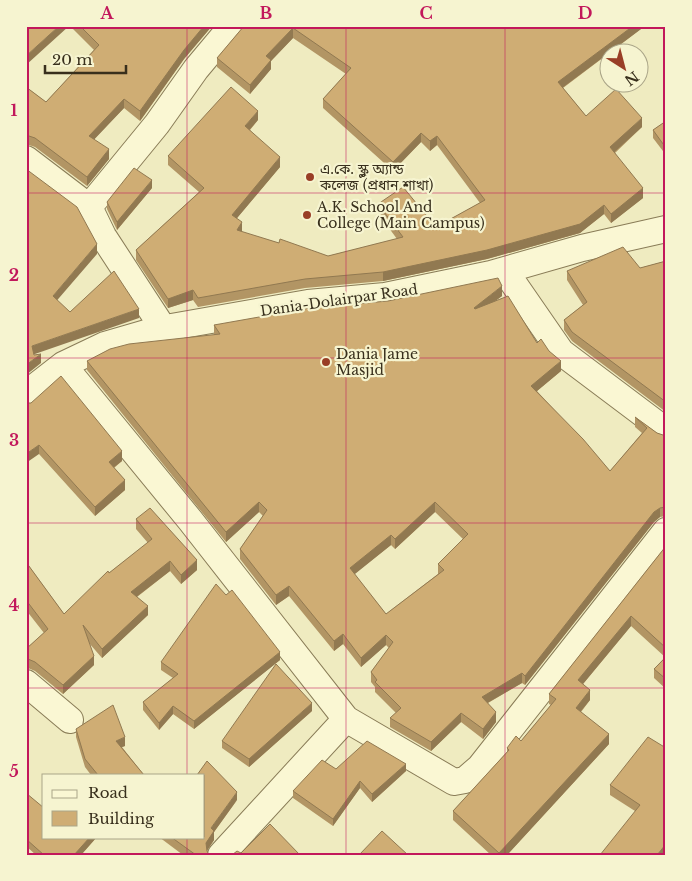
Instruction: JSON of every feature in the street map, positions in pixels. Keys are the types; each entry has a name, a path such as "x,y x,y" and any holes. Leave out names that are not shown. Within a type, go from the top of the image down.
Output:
{"street":[{"path":"90,207 157,124 196,69 232,26"},
{"path":"26,159 90,207 103,236 163,328"},
{"name":"Dania-Dolairpar Road","path":"30,388 63,365 104,345 163,328 308,303 385,296 505,271 582,248 666,229"},
{"path":"505,271 561,352 666,431"},
{"path":"63,365 196,527 346,719 454,782 465,780 480,767 666,531"},
{"path":"26,683 70,720"},
{"path":"221,855 346,719"}],"building":[{"path":"26,26 59,26 26,56"},
{"path":"80,26 204,26 184,50 140,111 124,99 89,136 109,149 87,177 35,138 26,135 26,87 46,102 99,45"},
{"path":"244,26 633,26 612,42 600,42 600,51 558,82 586,116 613,92 619,92 642,118 610,147 643,188 611,214 604,205 580,224 487,250 383,272 305,279 198,298 193,290 168,299 136,250 204,188 168,156 231,87 258,111 245,126 280,157 232,215 242,222 237,230 279,243 280,239 328,256 403,237 378,204 403,187 436,227 485,200 437,136 430,141 421,133 393,162 323,99 351,68 293,28 266,56 271,60 250,85 217,58"},
{"path":"666,121 666,148 653,130"},
{"path":"134,168 152,180 117,222 107,202"},
{"path":"26,169 77,207 97,244 53,296 70,312 114,271 139,309 32,346 34,355 41,354 26,365"},
{"path":"623,247 640,268 666,261 666,402 572,332 564,320 587,302 567,271"},
{"path":"498,278 502,286 474,308 508,296 537,343 541,339 549,351 561,361 531,386 583,439 610,471 647,428 635,417 657,433 666,436 666,507 654,512 525,676 522,673 482,697 496,712 483,729 461,713 431,742 390,718 401,708 375,682 377,680 371,672 393,642 386,635 361,658 343,634 334,641 289,586 276,595 240,549 267,510 259,502 226,532 87,361 110,349 129,344 220,334 214,325 310,308 388,301","holes":["435,502 468,534 438,564 444,570 386,614 350,568 391,535 395,539"]},
{"path":"61,376 122,451 109,462 125,480 95,507 39,445 26,454 26,403 31,403"},
{"path":"150,508 197,560 181,575 170,561 131,592 148,606 102,649 83,625 94,656 63,685 35,662 26,659 26,649 48,629 26,600 26,562 64,614 108,571 109,573 152,539 136,519"},
{"path":"666,546 666,648 631,616 578,680 590,690 576,708 609,734 499,853 453,811 509,750 507,748 516,736 521,741 556,699 549,694"},
{"path":"216,584 226,595 232,590 280,652 194,721 173,706 159,723 143,702 178,674 161,662"},
{"path":"666,657 666,679 654,669"},
{"path":"276,664 312,703 249,759 222,741"},
{"path":"113,705 125,737 116,741 143,774 97,774 85,759 76,729"},
{"path":"648,737 666,748 666,844 657,855 600,855 640,805 610,785"},
{"path":"367,741 406,764 372,794 360,781 333,819 293,791 322,760 336,769"},
{"path":"207,761 237,792 211,828 214,831 206,843 209,855 196,855 172,838 205,838 205,774 198,774"},
{"path":"26,793 42,806 42,838 89,838 74,855 44,855 26,839"},
{"path":"270,824 300,855 232,855 237,851 241,853"},
{"path":"382,831 408,855 359,855"}],"place":[{"name":"এ.কে. স্কুল অ্যান্ড কলেজ (প্রধান শাখা)","path":"310,177"},
{"name":"A.K. School And College (Main Campus)","path":"307,215"},
{"name":"Dania Jame Masjid","path":"326,362"}]}
